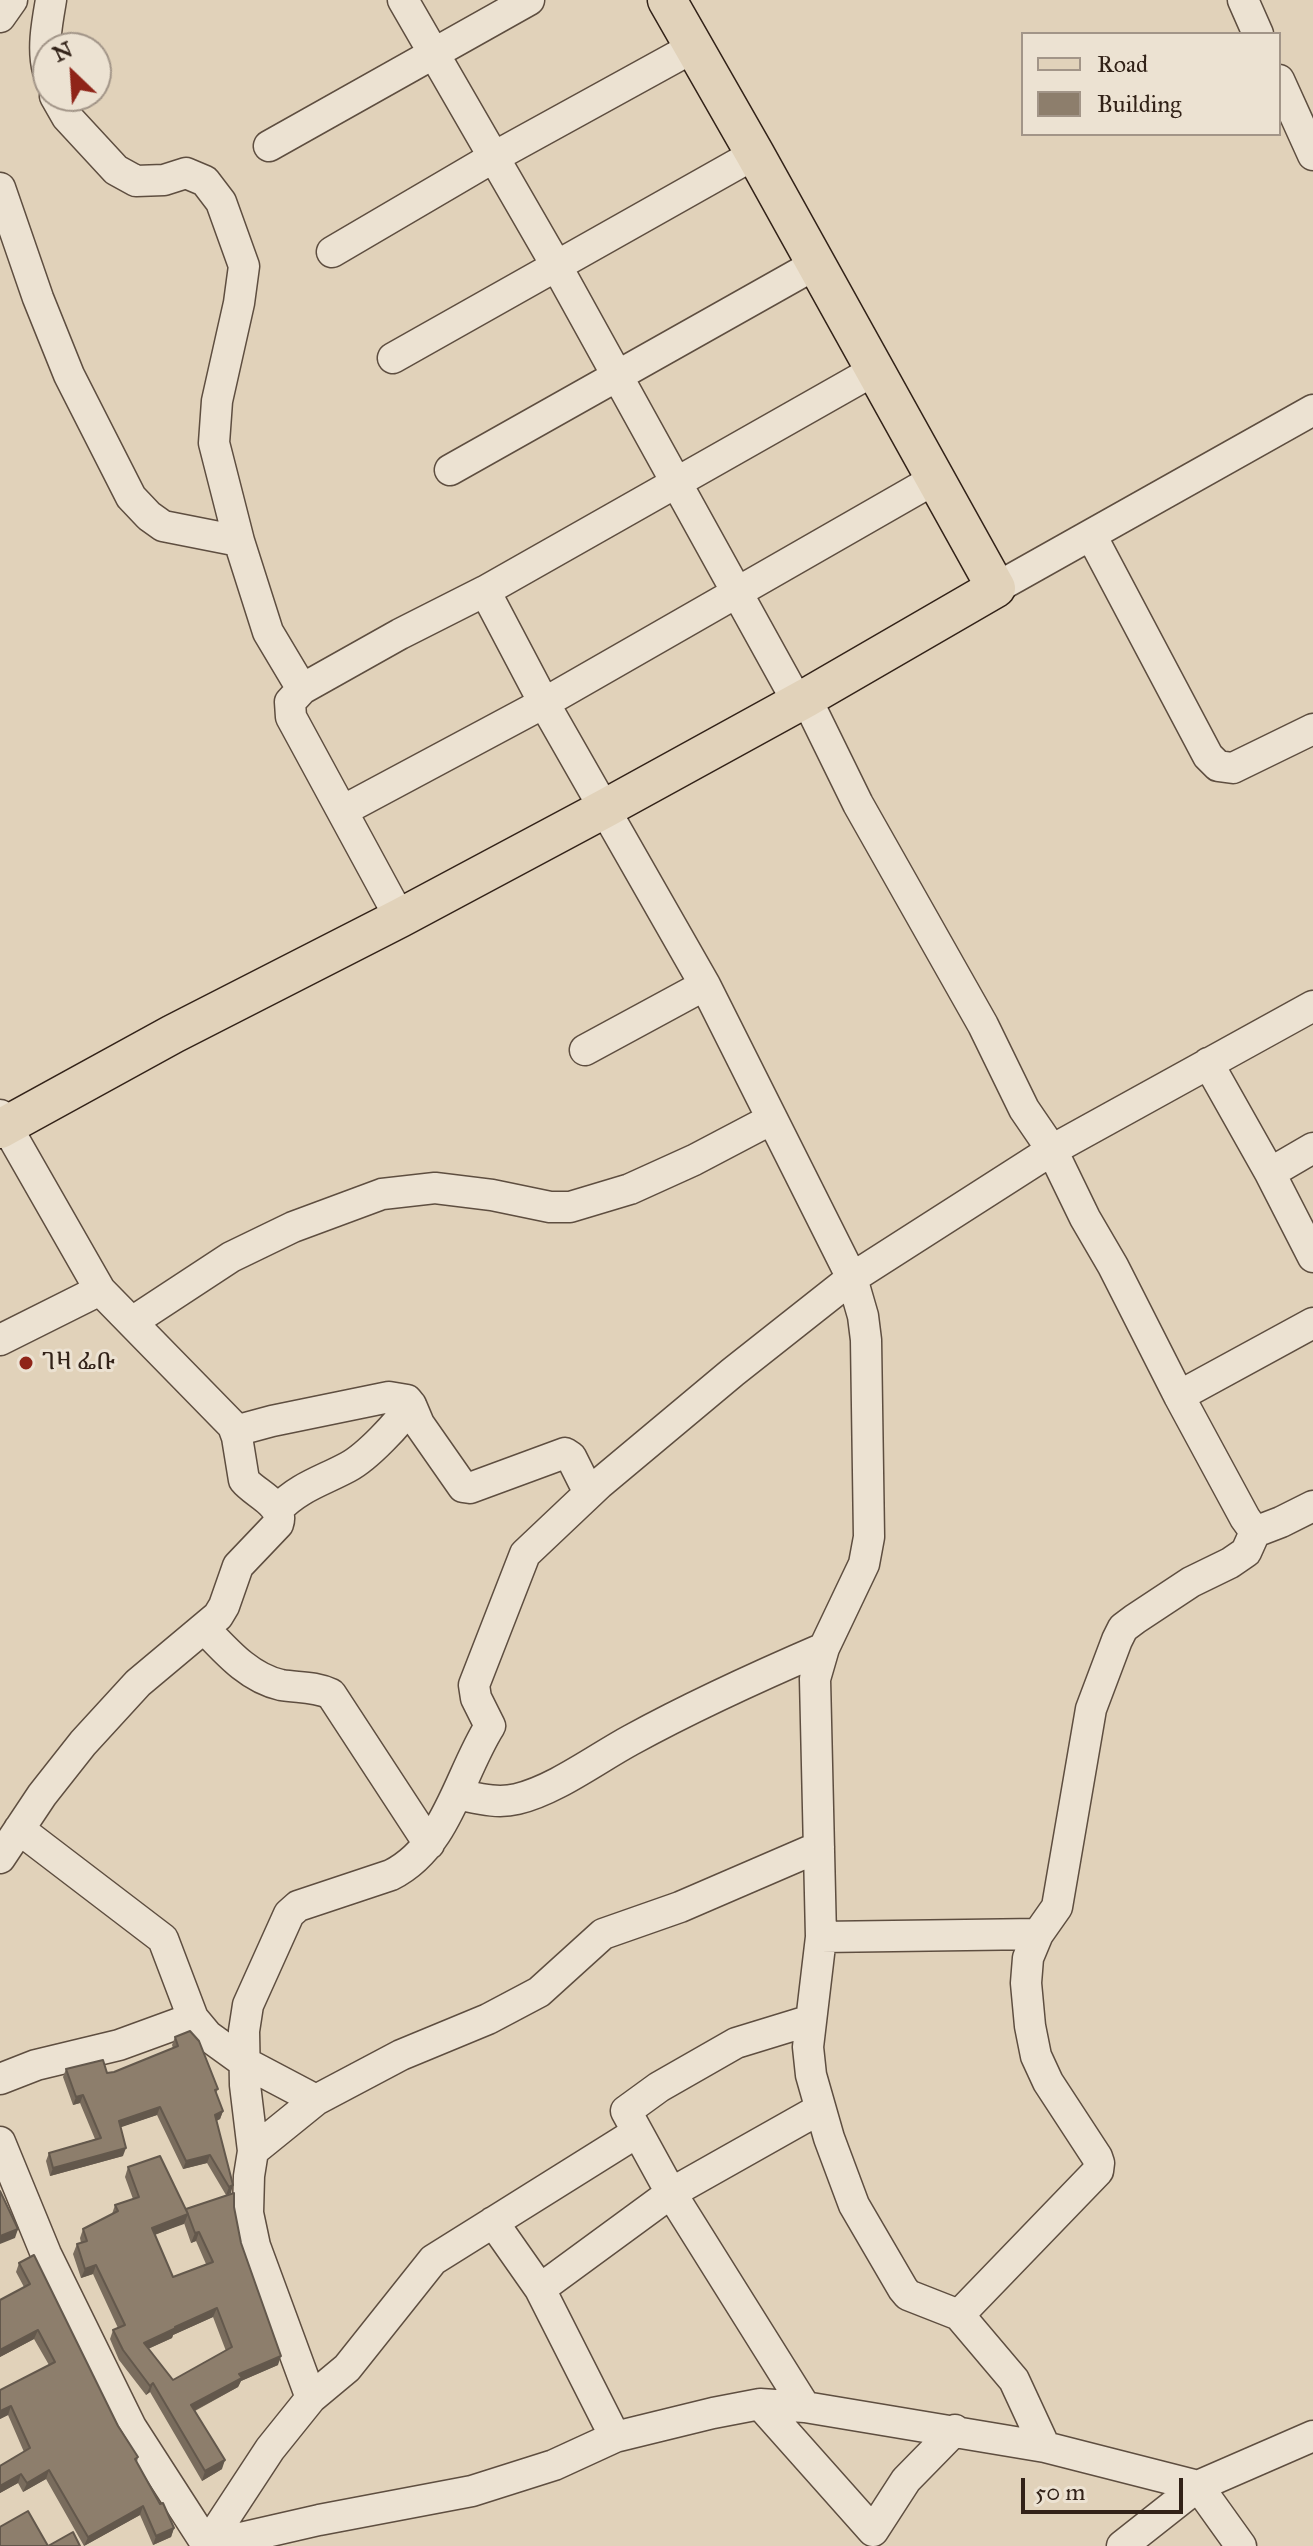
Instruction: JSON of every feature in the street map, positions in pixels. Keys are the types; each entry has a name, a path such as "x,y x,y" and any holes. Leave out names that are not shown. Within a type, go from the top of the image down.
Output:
{"main road":[{"path":"2,1123 604,809 996,588 667,0"}],"street":[{"path":"0,17 12,0"},
{"path":"46,32 51,0"},
{"path":"403,0 556,265 735,593 802,699 983,1025 1024,1109 1052,1150 1179,1396 1255,1532"},
{"path":"269,146 529,0"},
{"path":"1243,0 1257,32"},
{"path":"332,252 494,157 694,47"},
{"path":"1281,84 1313,155"},
{"path":"64,112 116,170 136,181 164,180 186,173 205,181 221,202 244,266 217,401 214,443 239,541 268,632 302,689"},
{"path":"393,358 755,154"},
{"path":"0,188 38,298 69,375 131,497 163,526 239,541"},
{"path":"450,470 816,264"},
{"path":"400,918 291,717 290,702 302,689 485,591 875,370"},
{"path":"996,588 1313,410"},
{"path":"344,810 544,703 935,479"},
{"path":"1091,535 1208,756 1218,766 1233,768 1313,729"},
{"path":"485,591 544,703 705,985 852,1278 866,1340 869,1537 864,1564 824,1648 815,1679 821,1937 808,2047 811,2075 854,2205 903,2289 908,2295 959,2315 1014,2380 1045,2447"},
{"path":"585,1050 705,985"},
{"path":"311,2398 255,2246 248,2213 253,2151 244,2062 248,2005 289,1914 298,1906 391,1875 411,1862 429,1844 490,1726 476,1698 474,1685 525,1554 583,1481 650,1442 852,1278 1052,1150 1313,1006"},
{"path":"1208,1063 1313,1257"},
{"path":"132,1322 231,1257 293,1227 382,1194 435,1188 550,1207 570,1207 630,1189 772,1119"},
{"path":"0,1858 42,1795 83,1743 138,1683 205,1629 224,1606 238,1566 278,1524 281,1516 278,1509 244,1480 233,1426 100,1290 2,1123"},
{"path":"1270,1173 1313,1148"},
{"path":"0,1340 100,1290"},
{"path":"1179,1396 1313,1323"},
{"path":"235,1431 389,1397 407,1400 419,1424 463,1487 470,1488 565,1453 571,1457 583,1481"},
{"path":"278,1509 291,1495 352,1466 401,1420 411,1405"},
{"path":"959,2315 1098,2171 1097,2157 1048,2082 1036,2056 1026,1983 1028,1958 1038,1934 1057,1907 1091,1709 1117,1640 1123,1628 1135,1619 1191,1582 1246,1552 1255,1532 1313,1506"},
{"path":"205,1629 232,1657 256,1675 280,1685 319,1688 331,1694 429,1844"},
{"path":"457,1794 494,1802 516,1800 539,1792 646,1732 824,1648"},
{"path":"19,1829 163,1939 193,2018 208,2036 244,2062 316,2100"},
{"path":"253,2151 316,2100 401,2055 488,2019 539,1992 603,1934 680,1907 819,1847"},
{"path":"821,1937 1038,1934"},
{"path":"0,2079 36,2065 119,2045 193,2018"},
{"path":"805,2407 671,2193 627,2114 628,2107 736,2043 811,2020"},
{"path":"540,2289 671,2193 820,2109"},
{"path":"206,2545 270,2449 311,2398 347,2368 433,2260 636,2133"},
{"path":"0,2142 46,2254 131,2427 206,2545"},
{"path":"493,2222 540,2289 615,2437"},
{"path":"206,2545 472,2491 554,2465 615,2437 760,2404 805,2407 955,2430 1045,2447 1198,2486 1241,2546"},
{"path":"760,2404 870,2541 906,2480 955,2430"},
{"path":"1122,2546 1198,2486 1313,2436"}],"building":[{"path":"190,2031 199,2041 218,2089 215,2090 223,2111 215,2115 233,2185 229,2187 210,2155 186,2161 160,2107 119,2121 126,2148 53,2168 49,2153 101,2138 83,2095 76,2097 66,2069 103,2060 107,2073 114,2072 178,2046 175,2037"},
{"path":"160,2156 187,2213 186,2209 234,2193 241,2243 281,2356 239,2374 242,2378 191,2405 225,2460 205,2471 153,2383 150,2386 123,2350 113,2330 125,2325 96,2265 85,2269 77,2244 87,2241 83,2229 118,2211 115,2205 139,2197 128,2167","holes":["188,2214 195,2233 199,2232 213,2262 173,2277 152,2228","217,2308 232,2347 173,2380 144,2343"]},
{"path":"0,2191 18,2229 0,2236"},
{"path":"34,2255 118,2426 138,2457 135,2459 160,2504 163,2503 174,2528 156,2536 143,2506 88,2537 49,2470 27,2483 21,2474 0,2486 0,2466 30,2448 11,2406 0,2411 0,2390 55,2362 38,2330 0,2350 0,2300 30,2284 19,2263"},
{"path":"28,2511 48,2546 0,2546 0,2527"},
{"path":"73,2532 80,2546 48,2546"}],"place":[{"name":"ገዛ ፌቡ","path":"26,1363"}]}
